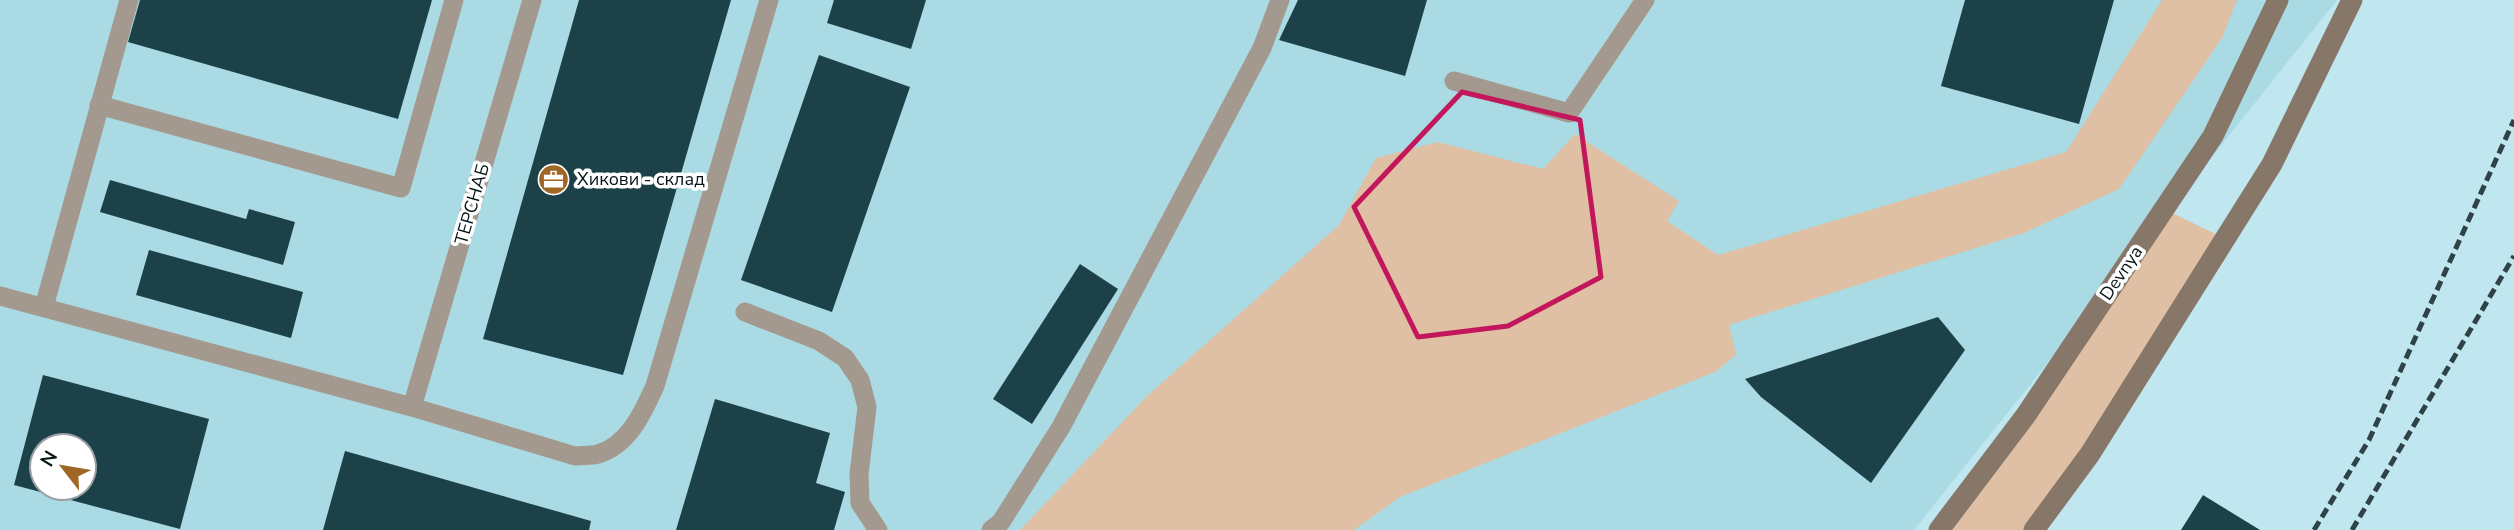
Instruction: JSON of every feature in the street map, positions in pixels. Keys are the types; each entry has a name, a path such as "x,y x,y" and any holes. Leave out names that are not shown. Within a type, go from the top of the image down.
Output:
{"main road":[{"name":"Devnya","path":"1939,530 2026,415 2213,136 2278,0"},
{"path":"2034,530 2090,454 2272,164 2352,0"}],"lane":[{"path":"44,307 129,0"},
{"path":"99,105 401,188 454,0"},
{"name":"ТЕРСНАБ","path":"412,407 532,0"},
{"path":"0,296 412,407 575,456 598,454 615,444 636,425 655,386 769,0"},
{"path":"991,530 1001,522 1061,427 1262,48 1280,0"},
{"path":"1454,81 1569,113 1645,0"},
{"path":"744,312 819,341 845,358 860,380 867,407 859,474 860,503 878,530"}],"highlighted area":[{"path":"1462,92 1580,120 1601,277 1508,326 1418,337 1354,207"}],"shaded area":[{"path":"0,0 2337,0 1914,530 0,530"},
{"path":"2162,0 2237,0 2222,38 2119,189 2024,233 1729,325 1736,355 1715,372 1400,497 1354,530 1020,530 1147,396 1339,225 1376,158 1438,142 1543,169 1575,134 1679,201 1667,221 1718,255 2066,152"},
{"path":"2164,209 2226,239 2034,530 1939,530"}],"building":[{"path":"140,0 432,0 398,119 128,42"},
{"path":"579,0 731,0 623,375 483,339"},
{"path":"834,0 926,0 911,49 827,23"},
{"path":"1298,0 1427,0 1405,76 1279,40"},
{"path":"1965,0 2114,0 2079,124 1941,86"},
{"path":"819,55 910,87 832,312 741,280"},
{"path":"110,180 246,219 249,209 295,222 283,265 100,212"},
{"path":"149,250 303,292 291,338 136,295"},
{"path":"1080,264 1118,289 1032,424 993,399"},
{"path":"1938,317 1965,350 1871,483 1761,397 1745,379"},
{"path":"43,375 209,419 180,529 78,502 98,502 98,432 28,432 28,489 14,485"},
{"path":"715,399 830,433 816,483 845,492 834,530 676,530"},
{"path":"345,451 591,521 589,530 323,530"},
{"path":"2203,495 2260,530 2181,530"}],"railway":[{"path":"2314,530 2369,440 2514,120"},
{"path":"2352,530 2514,256"}],"place":[{"name":"Хикови - склад","path":"554,179"}]}
